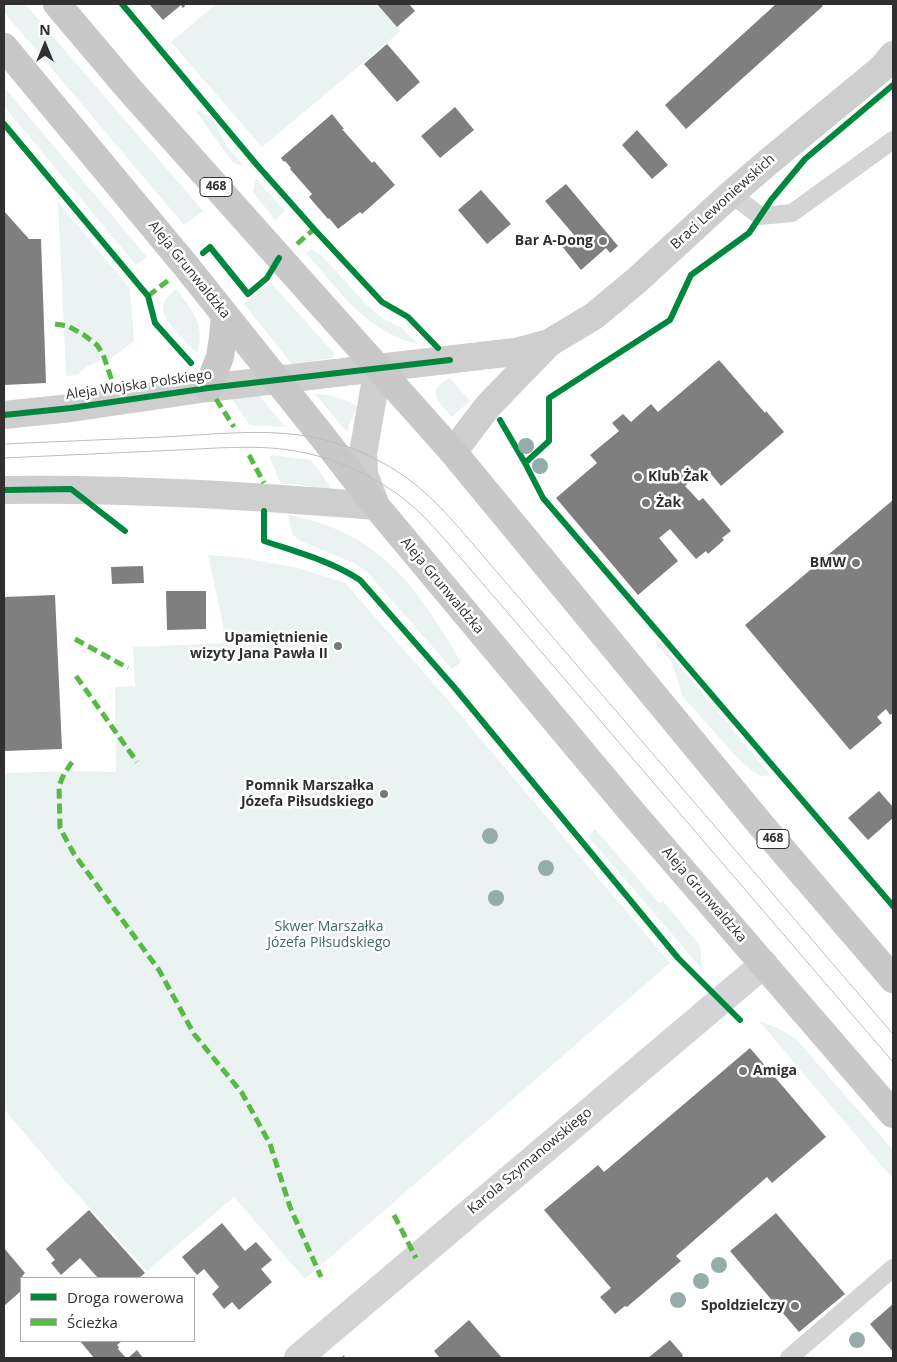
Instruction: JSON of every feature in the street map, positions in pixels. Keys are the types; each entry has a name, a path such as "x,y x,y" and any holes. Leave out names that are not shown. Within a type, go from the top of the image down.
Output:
{"main road":[{"name":"468","path":"57,4 136,96 453,452 760,825 891,972"},
{"name":"Aleja Grunwaldzka","path":"4,47 150,222 278,380 376,506 581,753 893,1114"},
{"path":"208,388 220,356 225,315"}],"street":[{"name":"Braci Lewoniewskich","path":"378,368 516,352 548,343 594,316 767,163 881,70 893,55"},
{"name":"Braci Lewoniewskich","path":"453,452 488,406 548,343"},
{"name":"Aleja Wojska Polskiego","path":"4,415 378,368"},
{"path":"4,490 71,489 219,495 376,506 364,474 363,453 378,368"},
{"name":"Karola Szymanowskiego","path":"298,1358 764,964"}],"lane":[{"path":"731,194 760,216 792,213 893,140"},
{"path":"789,1358 893,1268"}],"green space":[{"path":"4,4 25,4 203,211 184,225 4,12"},
{"path":"216,4 377,4 401,31 262,147 171,42"},
{"path":"4,87 147,257 136,265 4,106"},
{"path":"198,110 212,117 226,145 244,166 233,163 196,111"},
{"path":"256,179 285,211 275,220 253,192"},
{"path":"58,202 130,289 134,341 108,361 107,358 86,367 77,375 66,376"},
{"path":"312,250 320,254 367,305 382,318 402,328 418,344 383,330 355,308 306,253"},
{"path":"270,282 334,353 333,358 292,364 244,304"},
{"path":"176,289 192,311 199,326 200,334 197,353 171,325 164,314 163,306 169,295"},
{"path":"450,378 470,401 452,417 436,396 438,387"},
{"path":"315,394 337,397 358,407 351,419 347,432"},
{"path":"259,395 285,427 250,425 232,399"},
{"path":"269,456 311,460 331,490 295,484 281,484"},
{"path":"288,515 320,523 347,534 371,549 411,587 429,610 461,662 452,669 368,573 356,564 298,540 292,533"},
{"name":"Skwer Marszałka Józefa Piłsudskiego","path":"208,555 236,557 295,567 345,583 441,692 670,963 305,1279 234,1197 147,1271 65,1181 4,1109 4,773 116,772 115,687 135,686 133,647 223,643 223,625"},
{"path":"657,639 771,776 761,776 744,765 683,697 672,662 656,644"},
{"path":"595,829 659,903 663,901 700,946 702,969 588,836"},
{"path":"759,1021 794,1037 893,1150 893,1179"}],"building":[{"path":"149,4 184,4 185,6 183,8 181,5 163,20"},
{"path":"377,4 409,4 415,11 397,27"},
{"path":"776,4 821,4 823,6 686,129 665,105"},
{"path":"387,44 420,82 397,102 364,64"},
{"path":"455,107 474,130 440,158 421,136"},
{"path":"332,114 344,129 342,129 372,163 374,161 395,185 362,214 360,212 338,229 309,197 312,194 281,158"},
{"path":"637,130 668,165 652,179 622,145"},
{"path":"566,184 618,246 610,253 606,248 581,270 561,245 574,235 545,201"},
{"path":"481,190 511,224 487,244 458,210"},
{"path":"4,211 29,239 41,239 46,383 4,385"},
{"name":"Klub Żak","path":"719,360 784,432 721,486 706,468 685,486 699,501 703,498 731,531 708,554 706,551 696,559 670,529 659,538 678,561 638,595 556,498 597,463 590,455 619,431 612,423 623,414 631,422 651,404 658,412"},
{"name":"BMW","path":"893,500 893,713 890,715 886,709 877,717 882,723 850,750 745,625"},
{"path":"143,566 144,583 112,584 111,567"},
{"path":"166,591 206,591 206,629 167,630"},
{"path":"55,595 62,749 4,751 4,597"},
{"path":"879,791 893,807 893,818 868,840 848,818"},
{"path":"750,1048 826,1137 772,1183 767,1177 676,1256 681,1261 627,1307 625,1306 615,1314 600,1297 611,1288 544,1210 598,1165 604,1172"},
{"path":"89,1210 145,1273 140,1277 97,1277 80,1258 61,1275 51,1263 55,1260 46,1249"},
{"path":"776,1213 845,1294 799,1332 730,1251"},
{"path":"222,1223 245,1251 256,1242 272,1260 261,1269 272,1282 239,1310 232,1302 224,1309 212,1294 219,1287 204,1269 197,1275 182,1257"},
{"path":"4,1248 25,1273 23,1277 20,1277 20,1292 4,1306"},
{"path":"893,1304 893,1352 870,1324"},
{"path":"469,1320 502,1358 440,1358 434,1351"},
{"path":"670,1340 684,1358 648,1358"},
{"path":"81,1342 121,1342 117,1345 118,1349 126,1358 94,1358"},
{"path":"137,1350 143,1358 128,1358"}],"tram line":[{"path":"4,444 231,433 283,433 337,443 361,452 395,470 419,487 460,529 893,1034"},
{"path":"4,458 229,448 281,449 314,455 336,462 367,475 396,493 406,500 441,535 893,1062"}],"marked path":[{"path":"297,244 314,229"},
{"path":"148,296 170,279"},
{"path":"55,324 68,326 97,345 103,354 112,381"},
{"path":"216,399 234,427"},
{"path":"249,455 264,483"},
{"path":"75,639 128,668"},
{"path":"76,676 137,762"},
{"path":"72,762 59,786 60,828 74,854 159,970 194,1034 242,1093 270,1144 290,1207 321,1277"},
{"path":"394,1215 416,1258"}],"cycle path":[{"path":"122,4 257,165 314,229 382,302 408,317 438,348"},
{"path":"525,463 549,441 549,398 670,320 691,275 749,233 771,200 805,159 893,85"},
{"path":"4,124 148,296 155,323 191,363"},
{"path":"203,253 210,247 248,294 267,278 279,258"},
{"path":"4,415 71,408 208,388 450,360"},
{"path":"500,420 543,498 893,906"},
{"path":"4,490 71,489 125,531"},
{"path":"264,511 264,541 326,562 360,580 454,687 678,958 740,1020"}],"place":[{"name":"Bar A-Dong","path":"603,241"},
{"name":"Klub Żak","path":"638,477"},
{"name":"Żak","path":"646,503"},
{"name":"BMW","path":"856,563"},
{"name":"Upamiętnienie wizyty Jana Pawła II","path":"338,646"},
{"name":"Pomnik Marszałka Józefa Piłsudskiego","path":"384,794"},
{"name":"Amiga","path":"743,1071"},
{"name":"Spoldzielczy","path":"795,1306"}]}
